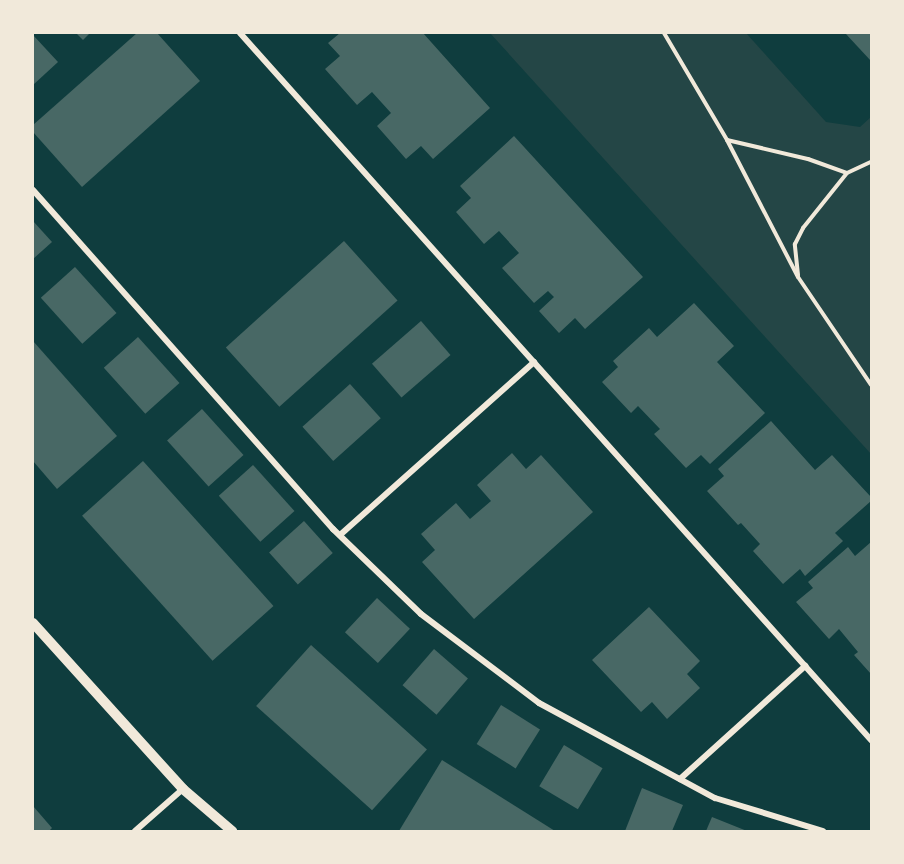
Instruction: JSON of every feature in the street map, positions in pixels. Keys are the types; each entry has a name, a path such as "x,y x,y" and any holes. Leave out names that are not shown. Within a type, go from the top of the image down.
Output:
{"street":[{"path":"240,33 871,740"},
{"path":"33,190 340,535 421,614 539,703 715,798 823,831"},
{"path":"340,535 534,362"},
{"path":"33,623 183,789 232,831"},
{"path":"680,779 805,666"},
{"path":"135,831 183,789"}],"path":[{"path":"664,33 727,141 798,277 871,385"},
{"path":"727,141 808,159 847,173"},
{"path":"798,277 795,244 803,228 847,173 871,162"}],"shaded area":[{"path":"490,33 746,33 826,122 860,127 871,117 871,454"}],"building":[{"path":"76,33 90,33 83,40"},
{"path":"137,33 157,33 200,81 82,187 33,132 33,125"},
{"path":"340,33 423,33 490,108 433,159 421,146 406,159 377,126 391,113 372,92 357,105 325,69 340,56 328,43"},
{"path":"845,33 871,33 871,61"},
{"path":"33,35 58,62 33,85"},
{"path":"514,136 643,277 585,329 575,318 559,333 539,311 554,297 548,291 534,303 502,268 519,253 499,231 484,244 456,212 471,198 460,186"},
{"path":"33,221 52,242 33,259"},
{"path":"344,241 398,300 279,407 226,347"},
{"path":"75,267 116,313 82,344 41,298"},
{"path":"694,303 734,346 717,362 765,413 710,464 701,455 686,468 654,434 660,429 638,406 631,413 602,382 618,367 613,361 649,328 657,337"},
{"path":"421,321 451,355 401,398 372,364"},
{"path":"138,337 179,383 145,414 104,368"},
{"path":"33,341 117,436 57,489 33,461"},
{"path":"350,384 381,418 333,461 302,427"},
{"path":"202,409 243,455 209,487 167,440"},
{"path":"771,421 815,470 832,455 871,497 871,501 835,533 843,541 805,576 800,569 783,584 753,551 760,544 741,523 738,525 707,491 724,476 718,469"},
{"path":"512,453 526,469 541,455 593,512 474,619 422,562 435,550 421,534 456,503 470,519 491,501 477,485"},
{"path":"143,461 273,606 213,661 82,516"},
{"path":"253,465 294,511 260,542 219,496"},
{"path":"304,521 333,553 298,584 269,552"},
{"path":"871,542 871,674 854,655 858,652 839,629 829,639 796,602 813,588 808,582 848,547 855,556"},
{"path":"377,598 410,629 378,663 345,632"},
{"path":"649,607 700,661 687,674 700,688 667,719 652,702 641,712 592,660"},
{"path":"311,645 427,749 372,810 256,706"},
{"path":"434,649 468,679 436,715 403,685"},
{"path":"501,705 540,729 516,768 477,744"},
{"path":"564,745 603,768 578,809 539,786"},
{"path":"442,760 555,831 399,831"},
{"path":"642,788 683,805 672,831 625,831"},
{"path":"33,806 52,828 49,831 33,831"},
{"path":"712,817 747,831 706,831"}]}
